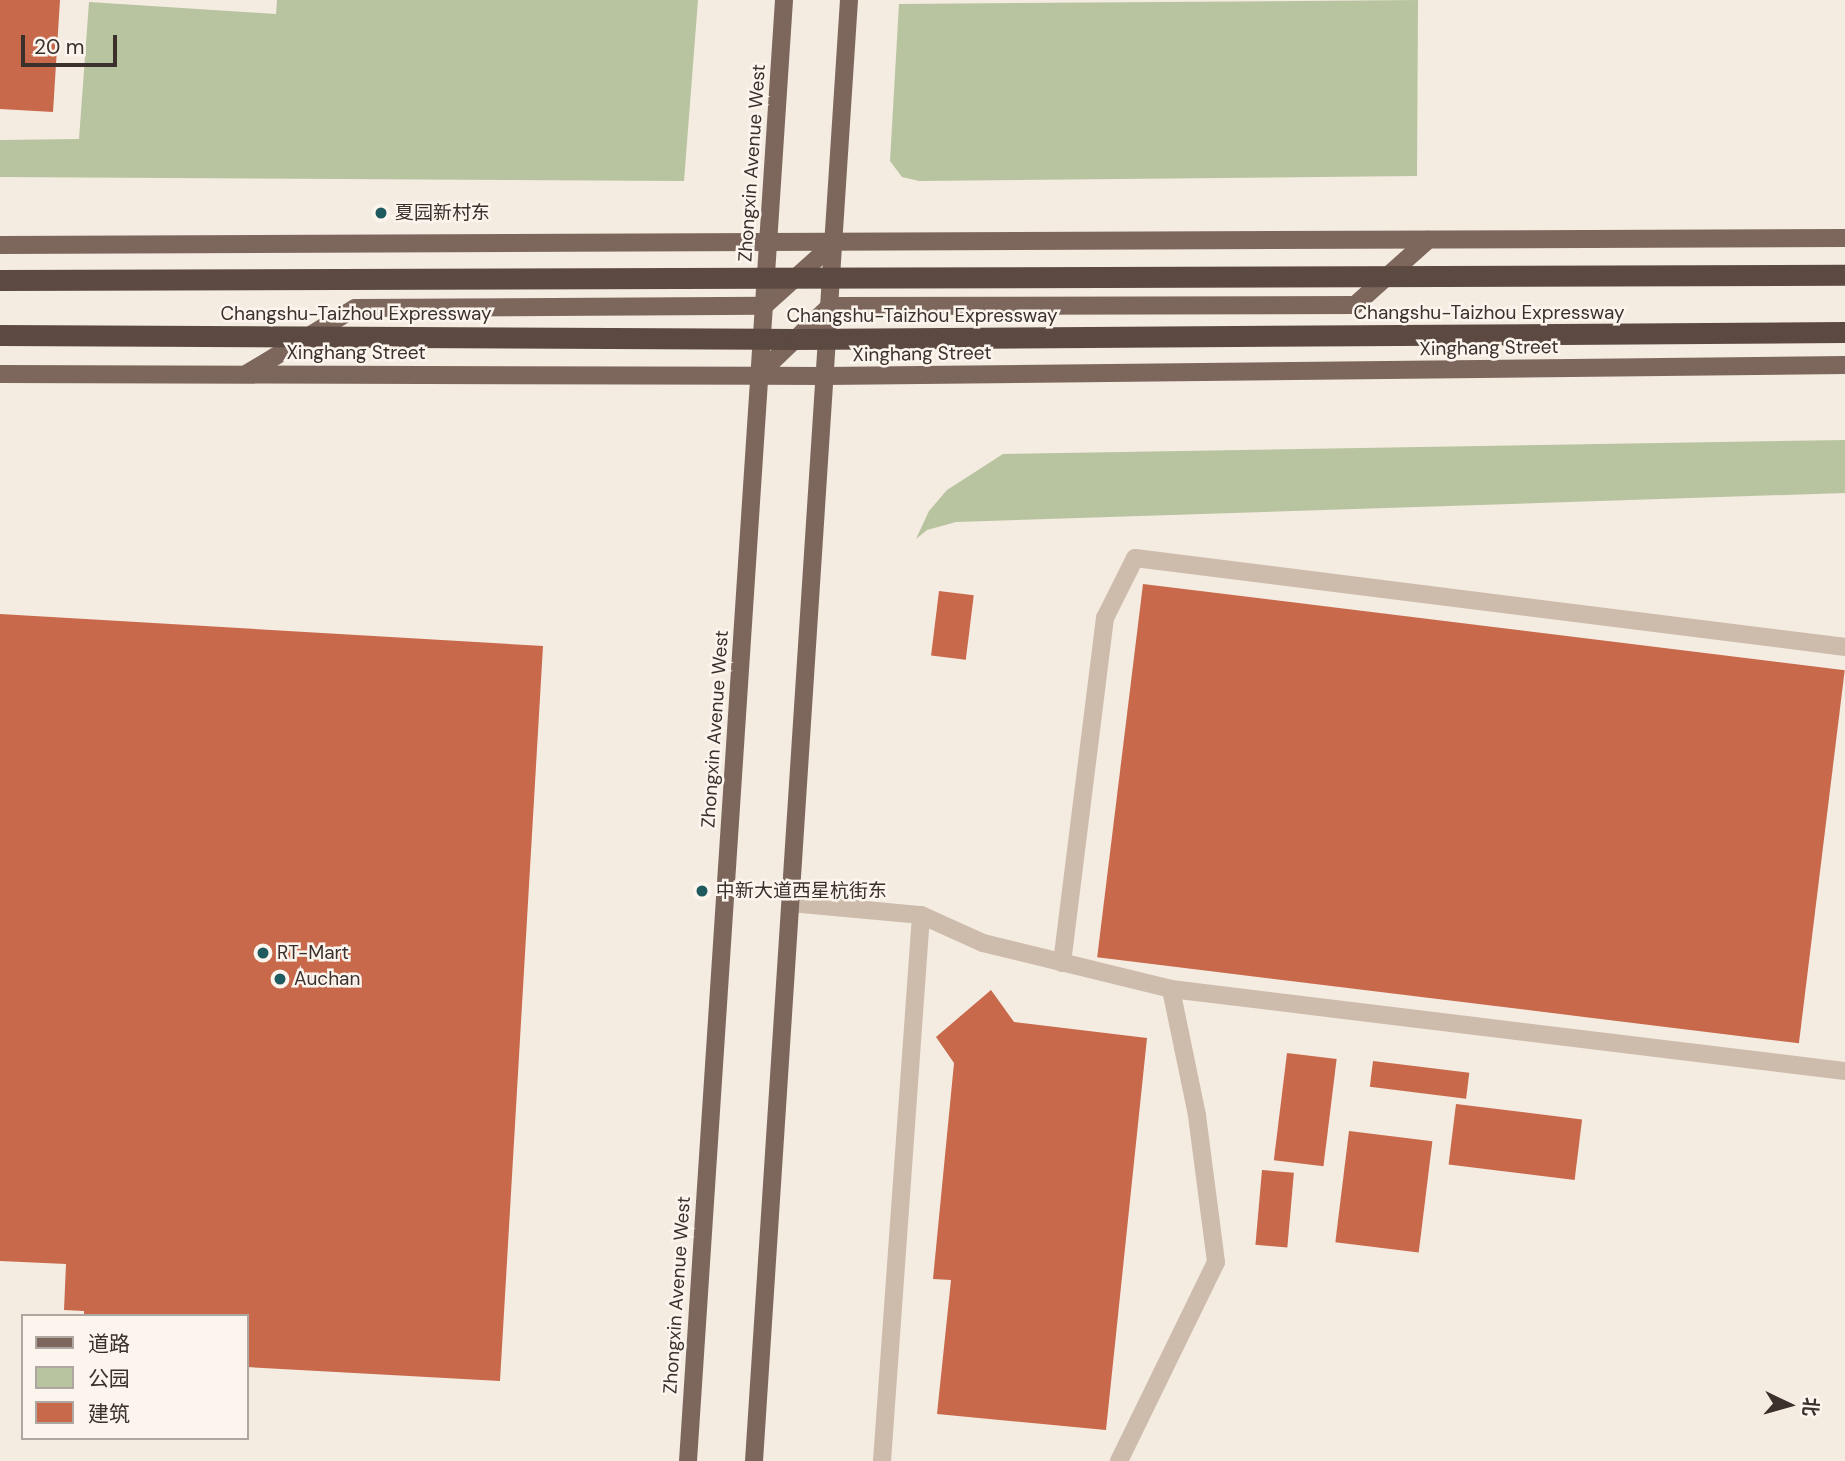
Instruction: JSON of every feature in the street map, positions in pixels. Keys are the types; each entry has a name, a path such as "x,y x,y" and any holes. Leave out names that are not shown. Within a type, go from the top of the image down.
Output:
{"highway":[{"name":"Changshu-Taizhou Expressway","path":"0,280 1845,275"},
{"name":"Changshu-Taizhou Expressway","path":"0,335 836,339 1845,332"}],"main road":[{"name":"Zhongxin Avenue West","path":"688,1461 784,0"},
{"path":"754,1461 849,0"},
{"path":"0,245 768,245 1845,238"},
{"path":"760,374 830,306 1355,305 1428,240"},
{"path":"245,374 355,308 764,306 834,244"},
{"name":"Xinghang Street","path":"0,374 825,376 1845,365"}],"lane":[{"path":"1062,963 1105,618 1135,558 1845,647"},
{"path":"791,903 921,915 983,943 1171,989 1845,1071"},
{"path":"882,1461 921,915"},
{"path":"1119,1461 1216,1262 1197,1115 1171,989"}],"green space":[{"path":"277,0 698,0 684,181 0,177 0,140 79,139 89,2 276,14"},
{"path":"1418,0 1417,176 919,181 902,177 890,161 899,4"},
{"path":"1845,440 1845,493 956,522 927,530 916,539 929,511 947,490 1003,454"}],"building":[{"path":"0,0 60,0 53,112 0,109"},
{"path":"1143,584 1845,670 1799,1043 1097,957"},
{"path":"939,591 974,595 966,660 931,656"},
{"name":"RT-Mart","path":"0,614 543,646 500,1381 248,1367 248,1314 84,1314 84,1311 64,1310 66,1264 0,1261"},
{"path":"991,990 1014,1022 1147,1038 1106,1430 937,1414 951,1280 933,1279 954,1063 936,1037"},
{"path":"1287,1053 1337,1059 1323,1166 1274,1160"},
{"path":"1373,1061 1469,1073 1466,1099 1370,1087"},
{"path":"1456,1104 1582,1119 1575,1180 1449,1165"},
{"path":"1349,1131 1432,1141 1419,1252 1335,1242"},
{"path":"1262,1170 1294,1173 1287,1248 1255,1245"}],"place":[{"name":"夏园新村东","path":"381,213"},
{"name":"中新大道西星杭街东","path":"702,891"},
{"name":"RT-Mart","path":"263,953"},
{"name":"Auchan","path":"280,979"}]}
